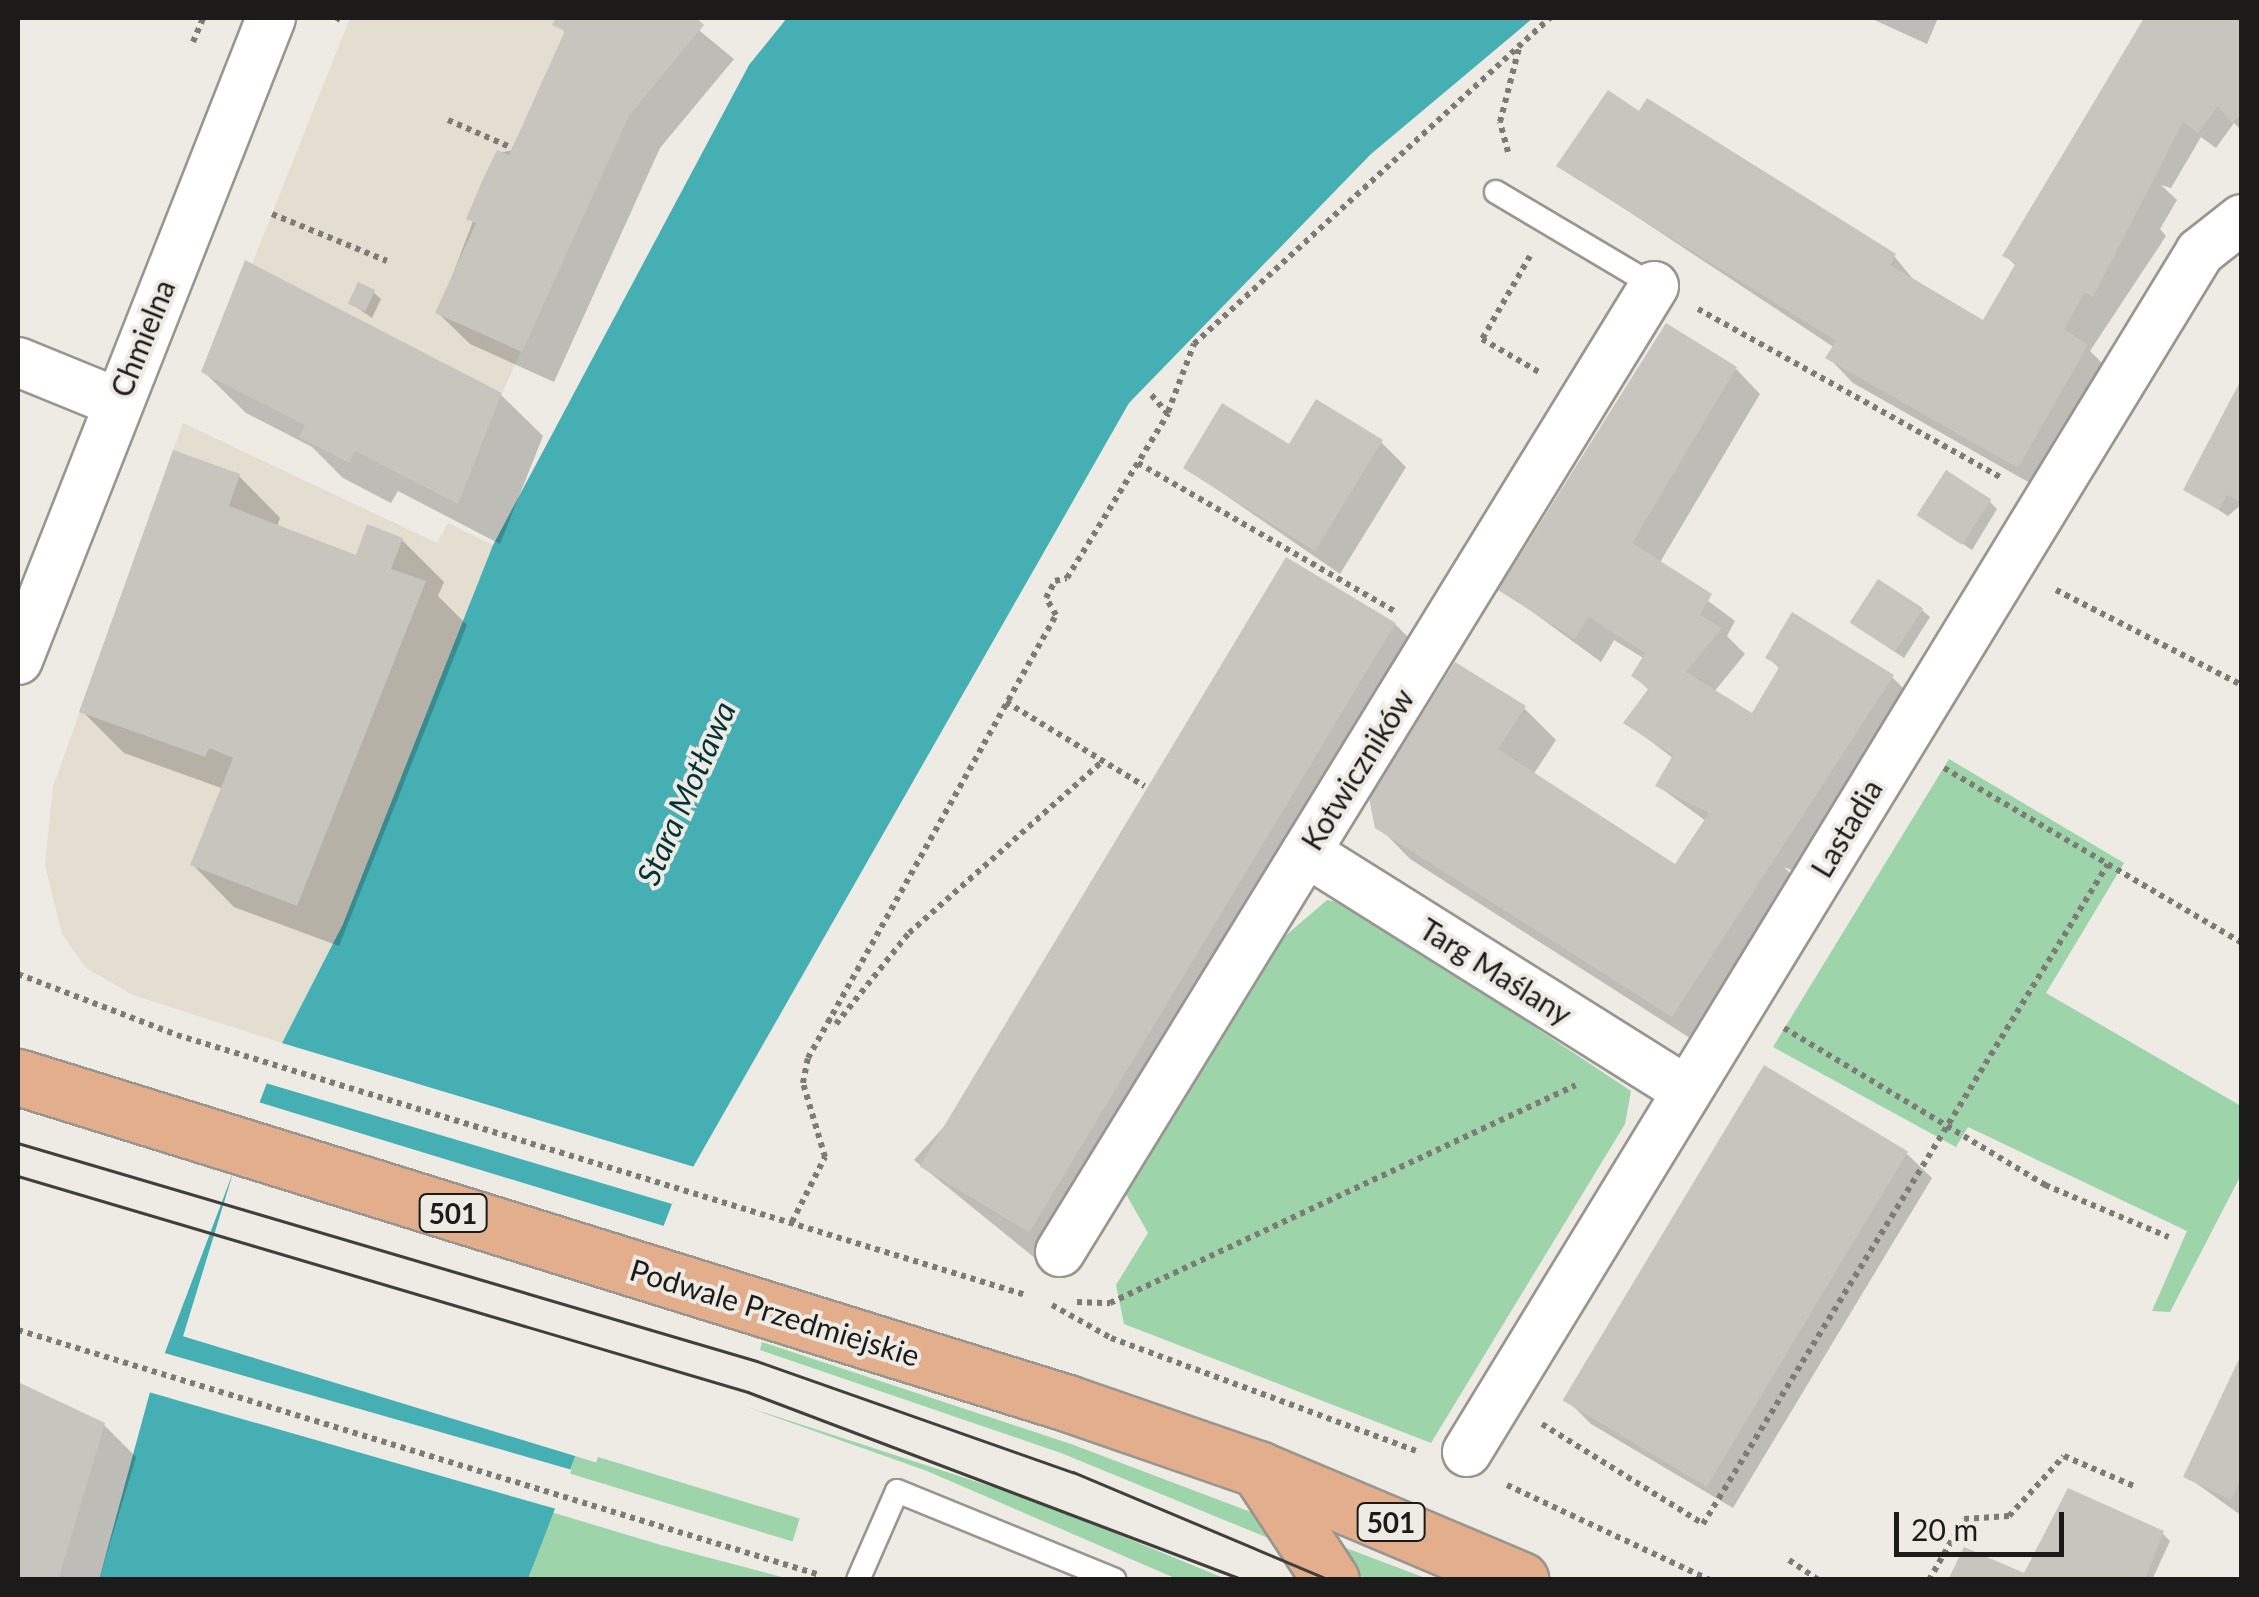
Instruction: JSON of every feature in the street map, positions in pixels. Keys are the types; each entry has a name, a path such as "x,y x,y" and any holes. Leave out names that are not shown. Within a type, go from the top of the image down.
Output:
{"main road":[{"name":"Podwale Przedmiejskie","path":"18,1077 135,1117 771,1310 1258,1469 1522,1580"},
{"path":"1258,1469 1331,1580"}],"street":[{"name":"Chmielna","path":"18,660 116,402 271,18"},
{"name":"Lastadia","path":"1460,1461 2200,252 2242,219"},
{"name":"Kotwiczników","path":"1060,1252 1654,286"},
{"path":"18,362 116,402"},
{"name":"Targ Maślany","path":"1306,852 1686,1090"}],"lane":[{"path":"1496,192 1654,286"},
{"path":"858,1580 898,1491 1115,1580"}],"path":[{"path":"192,42 203,18"},
{"path":"792,1222 823,1168 803,1083 827,1019 1056,615 1046,598 1055,581 1067,578 1168,414 1194,344 1550,18"},
{"path":"1514,162 1500,122 1521,43"},
{"path":"448,120 512,148"},
{"path":"272,214 388,260"},
{"path":"1548,224 1482,339 1586,398"},
{"path":"1654,286 1839,380 2046,504"},
{"path":"1149,392 1168,414"},
{"path":"1138,463 1438,637"},
{"path":"2008,565 2242,685"},
{"path":"1006,702 1144,786"},
{"path":"1930,760 2242,943"},
{"path":"827,1019 836,1024 909,932 1103,761"},
{"path":"1536,1420 1703,1524 2108,864"},
{"path":"18,974 178,1035 1043,1300 1111,1338 1460,1461 1710,1580"},
{"path":"1770,1019 2046,1185 2169,1237"},
{"path":"1043,1300 1110,1303 1255,1240 1591,1077 1614,1046"},
{"path":"18,1330 834,1580"},
{"path":"1929,1580 1964,1519 2009,1516 2064,1456 2134,1486"},
{"path":"1789,1560 1819,1580"}],"shaded area":[{"path":"350,18 689,18 704,25 629,116 502,393 252,264"},
{"path":"183,423 437,543 448,523 493,545 343,924 282,1043 133,995 86,968 62,934 45,865 53,787"}],"green space":[{"path":"1949,759 2124,863 2046,993 2241,1106 2241,1175 2170,1312 2152,1311 2187,1231 1968,1127 1956,1147 1773,1047"},
{"path":"1327,900 1349,904 1631,1091 1625,1124 1431,1443 1124,1324 1116,1285 1148,1233 1126,1194 1284,937"},
{"path":"762,1342 1071,1444 1428,1579 1368,1579 1061,1453 760,1350"},
{"path":"744,1406 1039,1502 1226,1579 1177,1579 927,1471"},
{"path":"572,1449 800,1519 793,1542 565,1472"},
{"path":"551,1512 661,1545 789,1579 528,1580"}],"water":[{"name":"Stara Motława","path":"787,18 1533,18 1371,154 1129,403 672,1204 528,1579 99,1580 150,1392 282,1043 343,924 493,545 749,65"}],"pier":[{"path":"277,1042 698,1168 672,1204 262,1082"},
{"path":"255,1101 668,1227 596,1463 183,1336"},
{"path":"161,1352 571,1470 560,1510 149,1392"}],"building":[{"path":"556,18 696,18 704,25 629,116 522,352 435,313 476,223 466,219 483,179 497,150 509,155 565,31 552,25"},
{"path":"2144,18 2242,18 2242,115 2231,123 2218,106 2198,133 2183,122 2093,297 2085,292 2064,329 2088,345 2018,468 1825,358 1836,341 1556,166 1608,90 1639,111 1647,98 1896,254 1890,265 1983,320 2016,263 2002,256"},
{"path":"245,260 502,393 458,504 355,451 349,463 299,437 305,425 201,372"},
{"path":"358,282 375,290 365,312 348,304"},
{"path":"1666,323 1737,367 1632,543 1712,594 1700,615 1722,628 1686,672 1752,713 1780,666 1765,658 1792,612 1894,675 1672,1017 1375,828 1369,798 1455,662 1526,706 1498,749 1675,864 1709,813 1655,786 1673,755 1623,723 1649,688 1631,676 1645,653 1589,617 1575,639 1498,590"},
{"path":"2242,378 2242,503 2227,495 2219,510 2183,490"},
{"path":"1316,399 1383,440 1315,551 1183,468 1222,403 1289,444"},
{"path":"173,450 240,474 229,506 356,555 367,524 403,538 391,569 426,581 297,906 190,865 233,758 209,748 205,757 79,712"},
{"path":"1946,470 1991,499 1962,545 1917,515"},
{"path":"1286,557 1396,623 1030,1232 920,1166"},
{"path":"1878,579 1923,608 1895,652 1850,623"},
{"path":"1764,1065 1908,1152 1707,1487 1563,1400"},
{"path":"2242,1353 2242,1477 2231,1500 2183,1477"},
{"path":"18,1382 105,1423 58,1580 18,1580"},
{"path":"2068,1488 2164,1531 2145,1580 1948,1580 1964,1547 2024,1573"}],"tram line":[{"path":"18,1143 757,1361 1073,1472 1330,1580"},
{"path":"18,1176 748,1392 1244,1580"}]}
